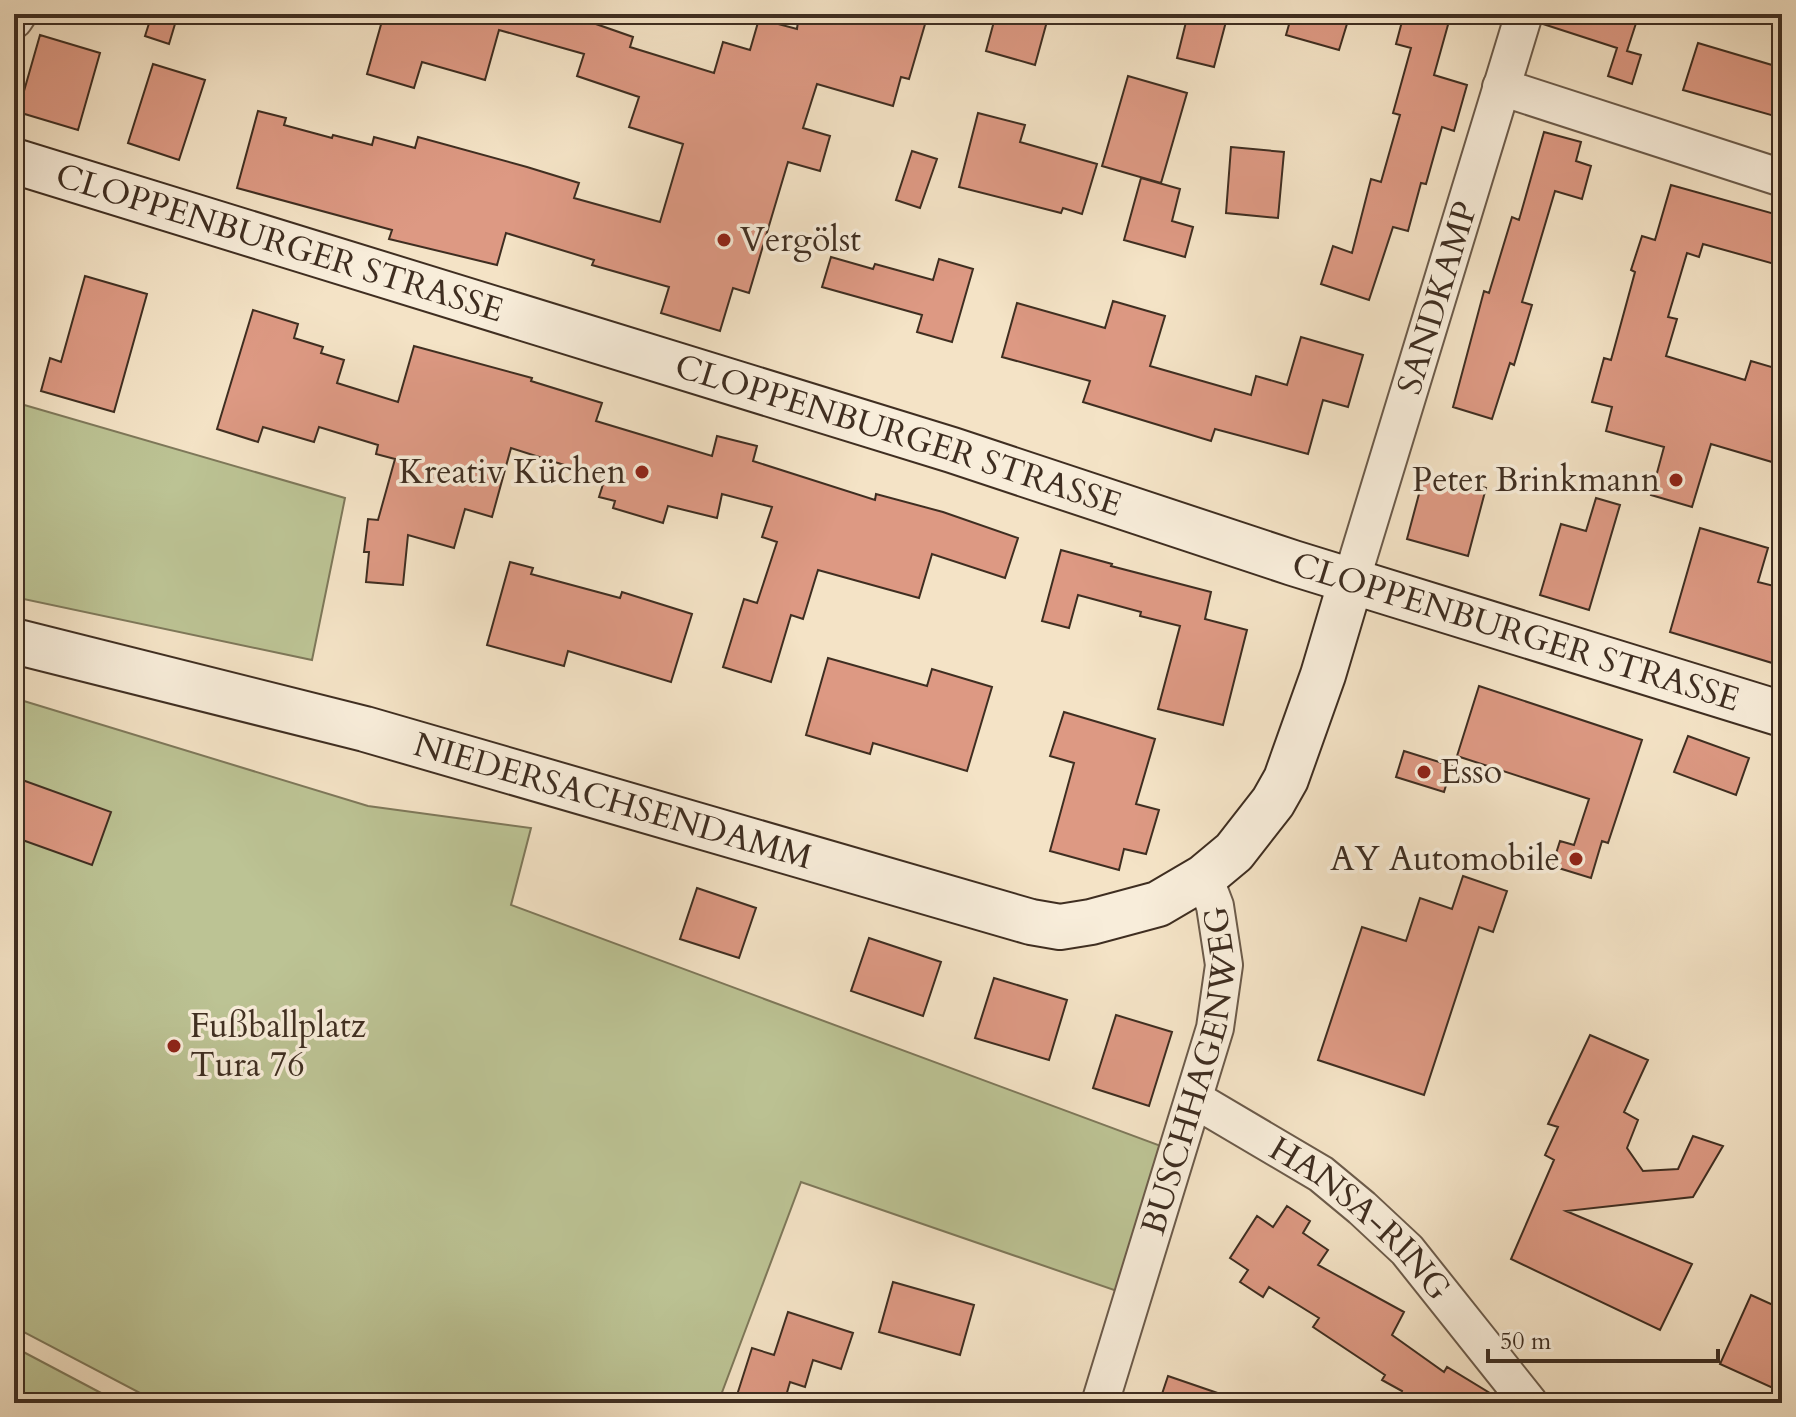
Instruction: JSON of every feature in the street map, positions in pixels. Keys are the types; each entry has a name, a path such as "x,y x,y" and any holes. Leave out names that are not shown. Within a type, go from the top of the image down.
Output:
{"main road":[{"name":"CLOPPENBURGER STRASSE","path":"14,161 952,450 1351,581 1782,714"},
{"name":"BUSCHHAGENWEG","path":"1204,877 1234,852 1273,802 1286,779 1323,675 1351,581"},
{"name":"NIEDERSACHSENDAMM","path":"14,641 365,729 1031,922 1060,927 1122,914 1158,904 1204,877"}],"street":[{"path":"14,20 18,14"},
{"name":"SANDKAMP","path":"1351,581 1524,14"},
{"path":"1501,87 1782,178"},
{"name":"BUSCHHAGENWEG","path":"1100,1403 1215,1028 1224,965 1215,906 1204,877"},
{"name":"HANSA-RING","path":"1194,1099 1321,1174 1407,1250 1529,1403"}],"green space":[{"path":"14,402 345,498 312,660 14,597"},
{"path":"14,698 368,806 531,828 511,905 1161,1146 1117,1291 801,1182 718,1403 159,1403 14,1327"},
{"path":"14,1347 120,1403 14,1403"}],"building":[{"path":"152,14 178,14 169,44 145,36"},
{"path":"384,14 599,14 596,24 633,37 630,47 714,73 723,42 750,50 759,19 797,29 799,14 928,14 909,79 901,77 893,106 817,84 803,128 830,136 820,171 788,162 749,293 733,288 720,331 661,313 669,287 592,265 594,260 506,233 497,265 389,239 392,230 237,188 258,111 286,118 284,125 332,138 333,135 372,145 374,137 415,148 418,137 527,167 579,183 574,198 660,222 683,144 629,127 639,97 577,76 584,54 499,30 485,80 422,62 414,88 367,74"},
{"path":"996,14 1049,14 1035,65 986,51"},
{"path":"1188,14 1228,14 1214,67 1177,58"},
{"path":"1292,14 1350,14 1339,50 1286,35"},
{"path":"1404,14 1451,14 1434,75 1467,85 1454,131 1442,127 1426,184 1421,183 1408,231 1393,227 1369,300 1321,284 1333,246 1352,253 1371,179 1381,182 1400,115 1393,113 1411,48 1396,44"},
{"path":"1544,14 1639,14 1627,51 1641,55 1632,84 1608,76 1617,48 1543,24"},
{"path":"40,35 100,53 78,130 18,112"},
{"path":"1698,43 1782,68 1782,118 1683,90"},
{"path":"153,64 205,80 179,160 128,143"},
{"path":"1128,76 1187,93 1161,183 1102,166"},
{"path":"978,113 1025,125 1020,142 1097,164 1082,214 1063,208 1061,213 959,187"},
{"path":"1544,132 1581,142 1576,161 1591,166 1582,199 1555,191 1522,302 1532,305 1514,365 1510,363 1492,419 1453,407 1484,291 1489,293 1512,217 1519,220"},
{"path":"1231,147 1284,152 1278,218 1226,213"},
{"path":"912,151 937,159 920,208 896,200"},
{"path":"1141,178 1180,189 1172,221 1193,227 1185,257 1124,240"},
{"path":"1671,185 1782,216 1782,266 1703,244 1699,257 1687,253 1668,317 1677,319 1666,356 1745,380 1751,361 1782,370 1782,465 1711,444 1692,507 1651,495 1664,447 1606,431 1612,407 1592,402 1604,358 1611,360 1635,272 1631,270 1642,236 1655,240"},
{"path":"831,257 873,269 875,264 933,280 939,259 973,269 952,342 917,332 922,315 822,287"},
{"path":"85,276 147,294 114,412 41,391 50,358 61,362"},
{"path":"1113,301 1165,316 1150,366 1251,395 1256,376 1287,385 1301,337 1363,355 1348,407 1323,400 1308,454 1215,429 1211,441 1083,402 1090,381 1002,357 1017,303 1105,328"},
{"path":"253,310 298,324 294,338 323,347 321,353 344,360 337,383 398,402 414,346 532,378 531,381 602,403 596,421 712,456 717,436 757,446 753,461 875,500 876,494 943,512 1018,538 1005,578 932,554 919,598 818,570 803,619 791,615 771,682 723,667 744,599 757,603 777,542 762,537 772,507 722,494 717,518 668,506 663,523 613,508 615,501 599,497 605,478 511,448 492,517 465,509 454,548 408,535 403,585 366,582 369,552 364,552 368,519 378,520 395,459 376,454 378,445 319,427 314,442 263,427 258,442 217,429"},
{"path":"1423,479 1459,488 1460,481 1486,488 1468,556 1407,539"},
{"path":"1596,498 1620,505 1589,610 1540,595 1561,524 1586,531"},
{"path":"1700,528 1768,548 1758,582 1782,588 1782,666 1670,632"},
{"path":"1061,550 1211,592 1205,619 1247,630 1223,725 1158,709 1180,626 1078,595 1069,628 1042,621"},
{"path":"510,562 533,568 531,574 620,598 622,592 692,614 671,682 568,651 564,666 487,645"},
{"path":"828,658 927,686 932,669 992,687 967,771 873,743 870,754 806,735"},
{"path":"1479,686 1642,740 1608,843 1602,841 1591,878 1552,866 1560,841 1574,845 1589,799 1457,756"},
{"path":"1064,712 1155,739 1136,804 1159,810 1146,854 1124,849 1119,870 1050,851 1074,763 1050,756"},
{"path":"1688,736 1749,758 1736,795 1674,772"},
{"name":"Esso","path":"1404,751 1452,766 1444,792 1396,777"},
{"path":"14,777 111,812 92,865 14,837"},
{"path":"1463,876 1507,891 1493,932 1479,927 1424,1095 1318,1060 1362,927 1406,941 1420,898 1452,909"},
{"path":"697,888 756,908 739,958 680,939"},
{"path":"869,938 941,962 923,1016 851,991"},
{"path":"994,978 1067,1000 1049,1060 975,1038"},
{"path":"1116,1015 1172,1032 1149,1106 1093,1088"},
{"path":"1590,1035 1648,1060 1624,1112 1638,1120 1627,1148 1643,1171 1678,1169 1693,1136 1723,1146 1693,1197 1566,1211 1692,1264 1660,1330 1511,1259 1554,1160 1545,1155 1558,1127 1548,1124"},
{"path":"1287,1206 1310,1221 1303,1233 1328,1250 1318,1265 1404,1312 1392,1335 1444,1372 1447,1367 1502,1403 1397,1403 1402,1391 1382,1380 1385,1375 1313,1327 1319,1318 1269,1287 1263,1297 1240,1282 1248,1270 1230,1258 1257,1216 1273,1227"},
{"path":"893,1282 974,1305 960,1355 879,1332"},
{"path":"1751,1295 1782,1309 1782,1392 1720,1364"},
{"path":"788,1312 853,1333 841,1369 813,1360 805,1387 790,1382 784,1403 762,1403 737,1395 752,1348 774,1355"},
{"path":"1168,1376 1235,1399 1234,1403 1159,1403"}],"place":[{"name":"Vergölst","path":"724,240"},
{"name":"Kreativ Küchen","path":"642,472"},
{"name":"Peter Brinkmann","path":"1676,480"},
{"name":"Esso","path":"1424,772"},
{"name":"AY Automobile","path":"1576,859"},
{"name":"Fußballplatz Tura 76","path":"174,1046"}]}
